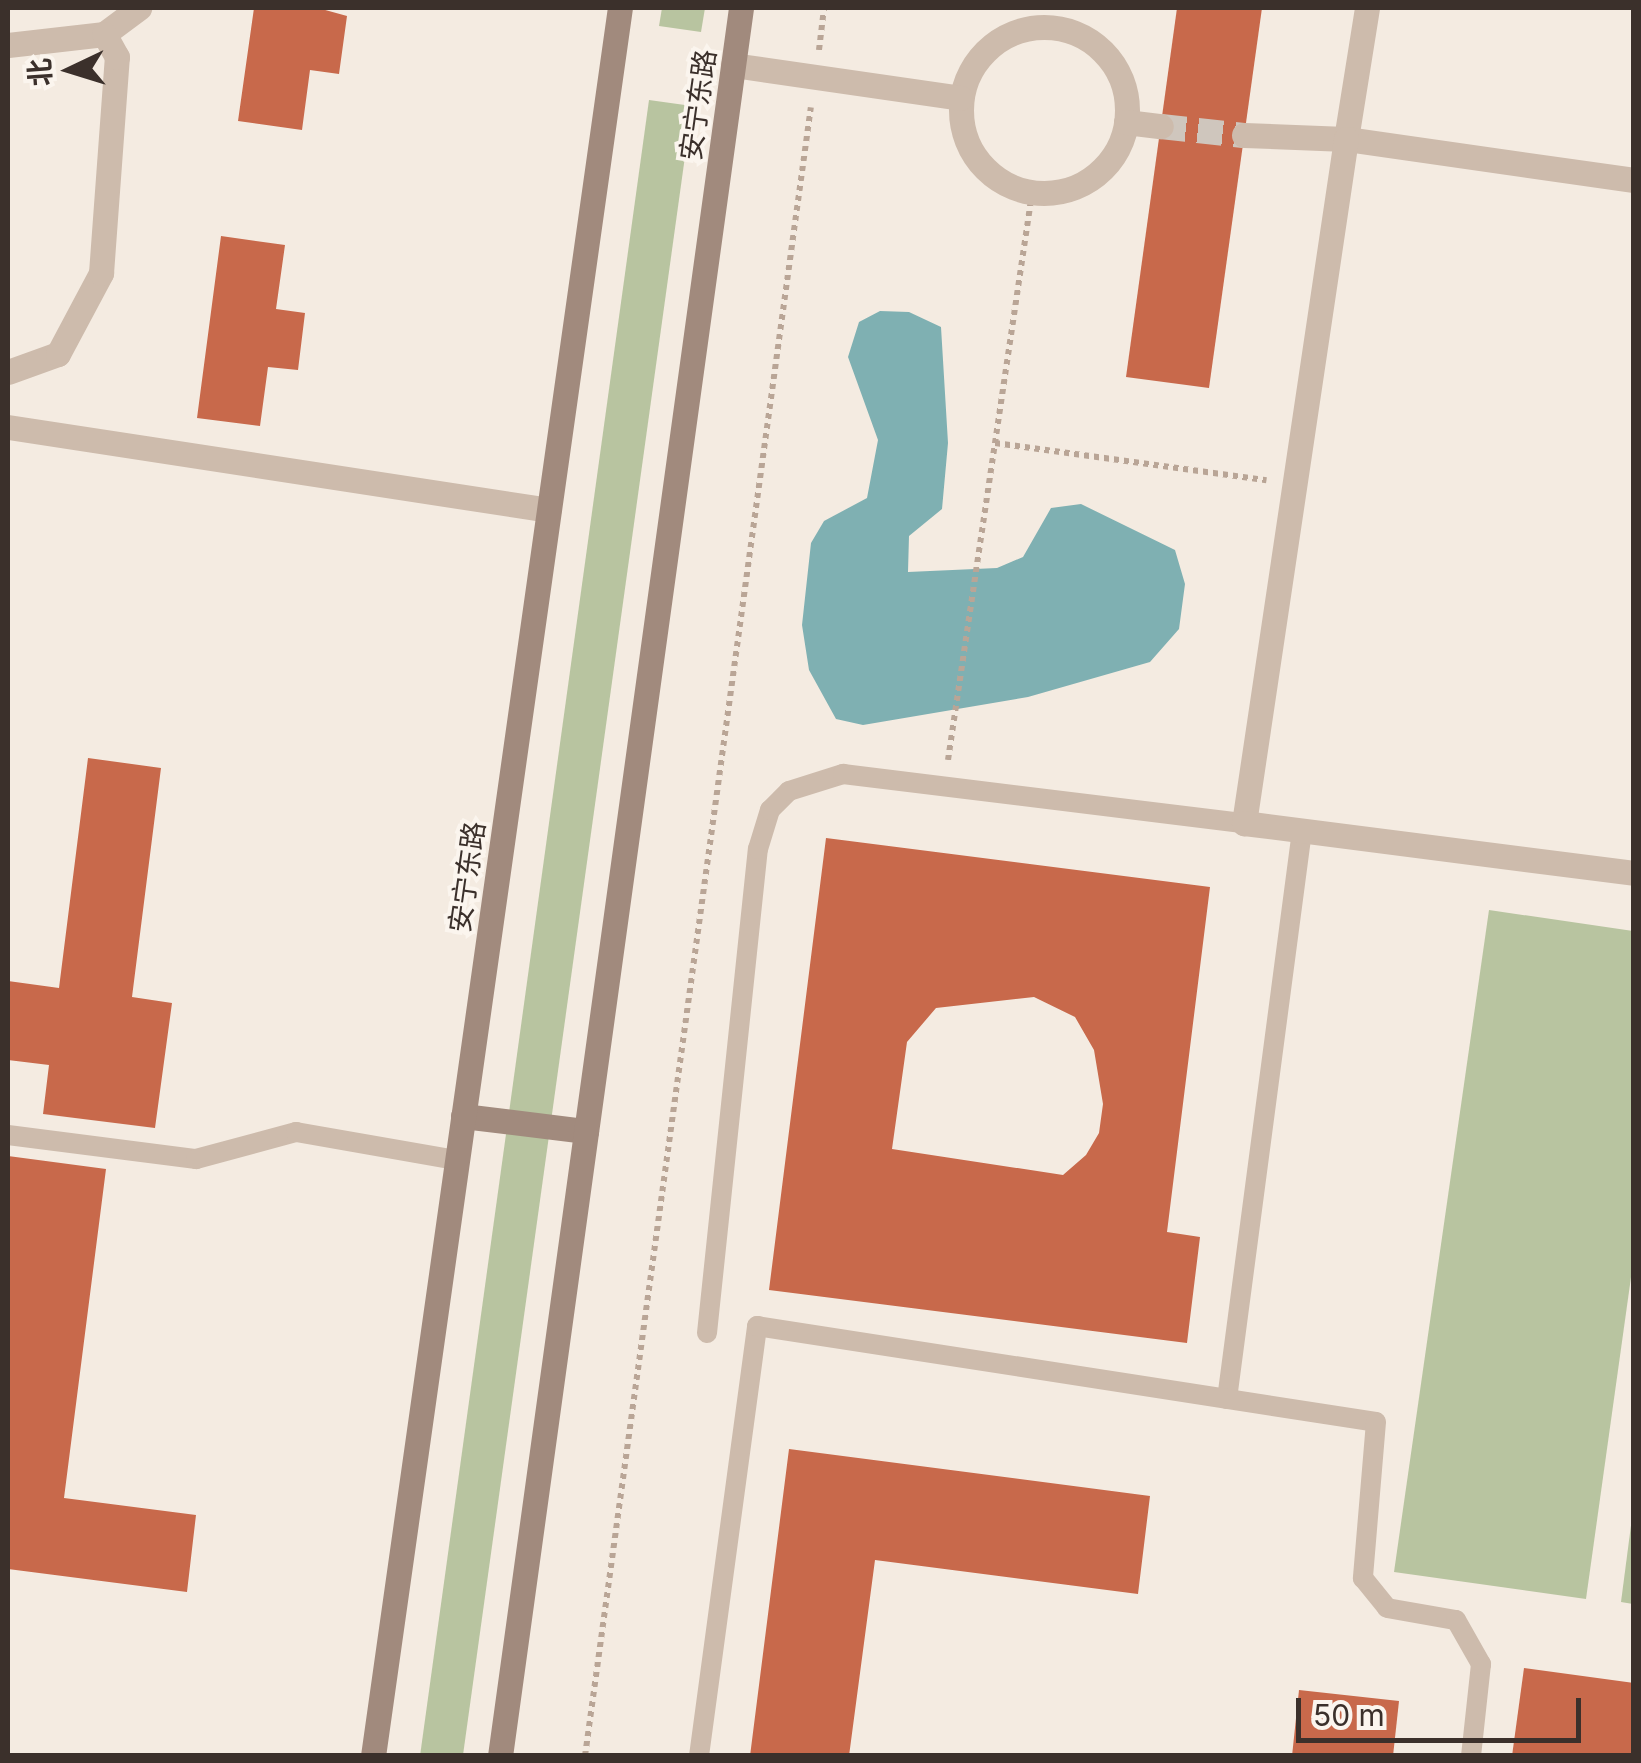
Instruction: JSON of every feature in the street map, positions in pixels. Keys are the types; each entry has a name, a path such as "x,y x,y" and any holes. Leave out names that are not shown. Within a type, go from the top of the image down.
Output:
{"main road":[{"name":"安宁东路","path":"373,1756 620,8"},
{"name":"安宁东路","path":"500,1756 741,8"},
{"path":"463,1116 586,1130"}],"street":[{"path":"8,45 104,34 140,8"},
{"path":"1367,8 1292,484 1244,824 1634,873"},
{"path":"1056,17 1110,60 1124,89 1126,122 1115,153 1094,177 1064,191 1032,193 1001,182 977,160 963,131 961,98 972,67 994,43 1056,17"},
{"path":"8,372 58,354 101,273 117,57 104,34"},
{"path":"734,65 961,98"},
{"path":"1126,122 1161,126"},
{"path":"1244,134 1346,139 1634,180"},
{"path":"8,427 549,510"}],"lane":[{"path":"707,1333 758,849 770,810 788,791 842,774 1244,824"},
{"path":"1227,1399 1302,831"},
{"path":"8,1135 196,1159 296,1132 457,1160"},
{"path":"699,1756 757,1326 1376,1422 1363,1578 1387,1608 1456,1620 1480,1664 1471,1756"}],"path":[{"path":"585,1756 824,8"},
{"path":"944,787 1032,193"},
{"path":"995,444 1292,484"}],"green space":[{"path":"662,8 705,8 701,32 659,26"},
{"path":"649,100 692,106 463,1755 420,1756"},
{"path":"1489,910 1633,931 1633,1263 1586,1599 1394,1572"},
{"path":"1633,1510 1634,1604 1621,1602"}],"water":[{"path":"880,311 909,312 941,327 948,443 942,509 909,536 908,572 997,568 1023,557 1051,508 1081,504 1175,550 1185,584 1179,629 1150,662 1028,697 863,725 836,719 809,670 802,625 811,543 824,521 867,498 878,440 848,357 859,322"}],"building":[{"path":"254,8 318,8 347,16 339,74 310,70 302,130 238,121"},
{"path":"1177,8 1262,8 1209,388 1126,377"},
{"path":"221,236 285,245 276,309 305,313 298,370 268,367 260,426 197,418"},
{"path":"88,758 161,768 132,997 172,1003 155,1128 43,1114 49,1065 8,1060 8,981 59,988"},
{"path":"826,838 1210,887 1167,1232 1200,1237 1187,1343 769,1290","holes":["1034,997 1075,1017 1094,1050 1103,1104 1099,1133 1086,1155 1063,1175 892,1149 907,1042 936,1008"]},
{"path":"8,1156 106,1169 64,1498 196,1515 187,1592 8,1569"},
{"path":"789,1449 1150,1496 1138,1594 875,1560 849,1756 750,1756"},
{"path":"1524,1668 1634,1683 1634,1756 1512,1756"},
{"path":"1299,1690 1399,1701 1393,1756 1292,1756"}],"tunnel":[{"path":"1161,126 1244,135"}]}
